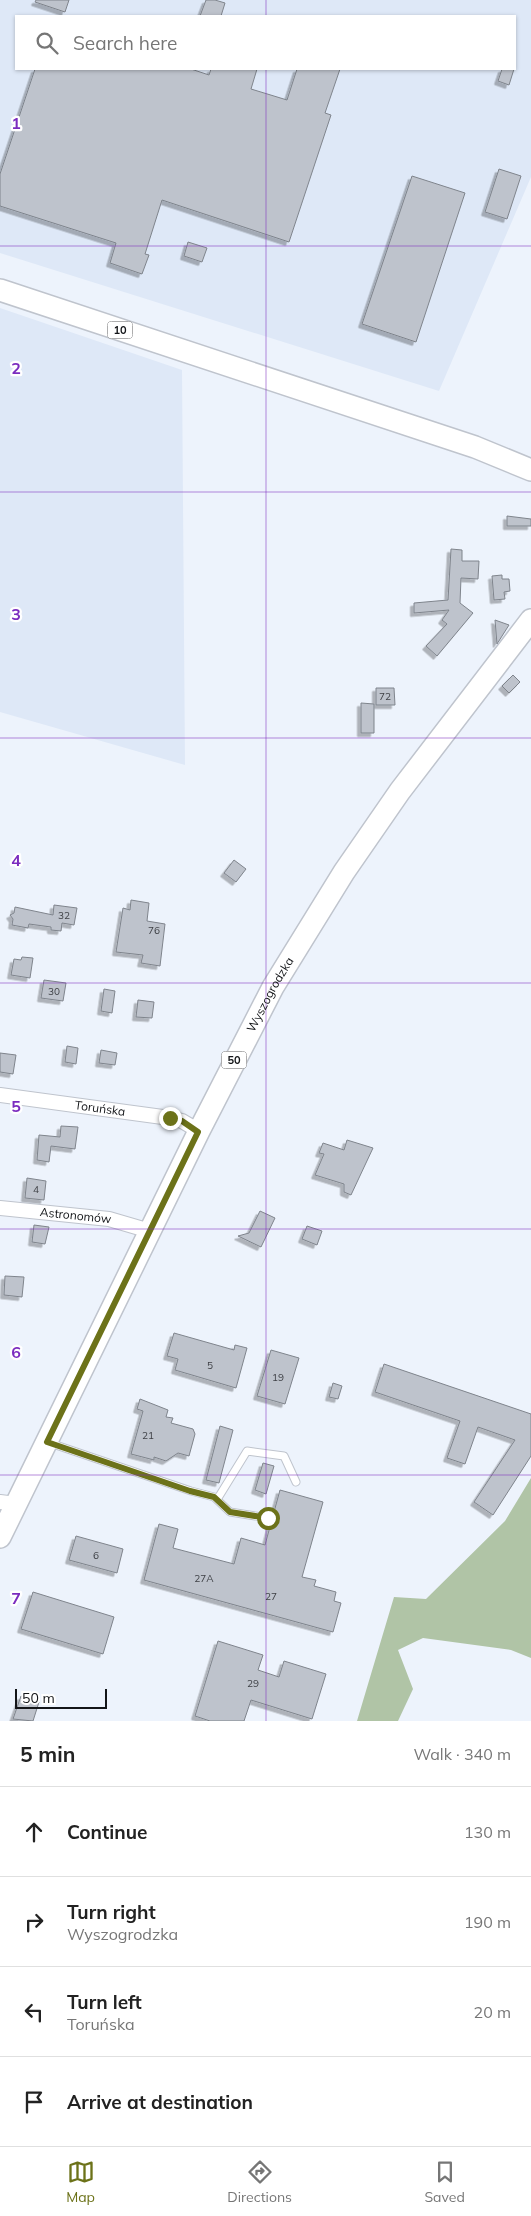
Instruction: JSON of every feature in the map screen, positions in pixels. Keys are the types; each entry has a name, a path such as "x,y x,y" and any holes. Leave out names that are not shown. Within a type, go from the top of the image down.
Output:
{"main road":[{"name":"10","path":"0,290 475,447 531,470"},
{"name":"10","path":"475,447 531,461"},
{"name":"Wyszogrodzka","path":"0,1537 8,1503 47,1442 198,1132 273,987 344,872 400,791 531,620"}],"street":[{"name":"Toruńska","path":"0,1095 170,1118 182,1121 198,1132"},
{"name":"Astronomów","path":"0,1208 110,1219 150,1231"}],"lane":[{"path":"47,1442 190,1491 218,1498 247,1451 284,1456 296,1482"},
{"path":"214,1497 230,1512 268,1518"}],"shaded area":[{"path":"0,0 531,0 531,177 439,391 0,253"},
{"path":"0,308 182,370 185,765 0,712"}],"green space":[{"path":"531,1478 531,1658 511,1650 423,1638 398,1650 413,1689 398,1721 357,1721 394,1597 426,1599 505,1521"}],"building":[{"path":"36,0 69,0 65,12 35,2"},
{"path":"206,0 225,3 221,15 200,15"},
{"path":"35,70 194,70 209,75 211,70 257,70 251,89 287,100 297,70 340,70 325,113 331,115 289,242 162,200 145,254 149,255 142,274 110,263 116,243 0,206 0,174"},
{"path":"502,70 514,70 509,85 498,81"},
{"path":"499,169 521,176 507,219 485,212"},
{"path":"412,176 465,193 416,342 362,324"},
{"path":"188,242 207,248 202,262 184,256"},
{"path":"507,516 531,519 531,526 507,526"},
{"path":"451,549 462,550 462,561 479,561 478,579 461,578 460,603 473,613 437,656 426,646 447,624 442,620 449,610 414,613 414,603 448,600"},
{"path":"502,575 502,579 509,579 510,591 504,592 505,599 494,600 492,576"},
{"path":"495,620 509,625 497,644"},
{"path":"513,675 520,682 509,693 502,686"},
{"path":"376,688 394,688 395,705 376,705"},
{"path":"361,703 374,704 374,733 361,733"},
{"path":"234,860 246,869 236,882 224,873"},
{"path":"131,900 149,903 147,921 165,924 160,966 141,963 143,955 116,952 123,908 130,910"},
{"path":"54,905 77,908 74,925 62,923 61,931 51,930 51,927 29,924 28,928 12,925 13,919 10,915 14,913 15,907 53,915"},
{"path":"22,957 33,958 30,978 11,975 14,959 21,960"},
{"path":"44,980 66,983 63,1001 41,998"},
{"path":"104,989 115,991 112,1013 101,1011"},
{"path":"138,1000 154,1002 152,1018 136,1017"},
{"path":"67,1046 78,1048 76,1064 65,1062"},
{"path":"101,1050 117,1053 115,1065 99,1063"},
{"path":"0,1053 16,1055 13,1074 0,1072"},
{"path":"61,1126 78,1127 75,1149 51,1146 49,1162 37,1160 39,1135 60,1137"},
{"path":"347,1140 373,1148 351,1195 344,1192 344,1184 315,1175 324,1154 319,1153 323,1143 344,1150"},
{"path":"27,1178 46,1181 44,1200 25,1198"},
{"path":"260,1211 275,1218 261,1247 238,1236 249,1233"},
{"path":"34,1225 49,1227 45,1244 32,1242"},
{"path":"307,1226 322,1231 317,1245 302,1239"},
{"path":"5,1276 24,1277 22,1297 4,1295"},
{"path":"174,1333 234,1350 235,1345 247,1348 236,1388 175,1370 178,1359 167,1356"},
{"path":"271,1350 299,1358 285,1404 257,1396"},
{"path":"384,1364 531,1414 531,1456 493,1515 474,1502 515,1440 478,1427 465,1464 447,1458 460,1421 375,1392"},
{"path":"333,1383 342,1386 338,1399 329,1397"},
{"path":"140,1399 168,1410 166,1417 173,1418 171,1423 193,1429 195,1434 189,1456 178,1453 166,1461 154,1457 154,1460 131,1454 143,1411 137,1409"},
{"path":"220,1426 233,1430 219,1483 206,1480"},
{"path":"263,1463 274,1466 266,1494 255,1490"},
{"path":"280,1490 323,1502 302,1577 316,1580 314,1586 336,1592 334,1601 341,1603 333,1632 144,1580 159,1524 178,1529 173,1548 234,1564 241,1538 265,1545"},
{"path":"76,1536 123,1549 117,1573 69,1560"},
{"path":"33,1592 114,1617 103,1654 21,1629"},
{"path":"218,1641 263,1655 258,1670 279,1677 284,1661 326,1674 312,1719 251,1700 244,1721 210,1721 195,1716"},
{"path":"21,1696 39,1702 33,1721 13,1719"}],"route":[{"path":"170,1118 182,1121 198,1132 47,1442 190,1491 214,1497 230,1512 268,1518"}]}
